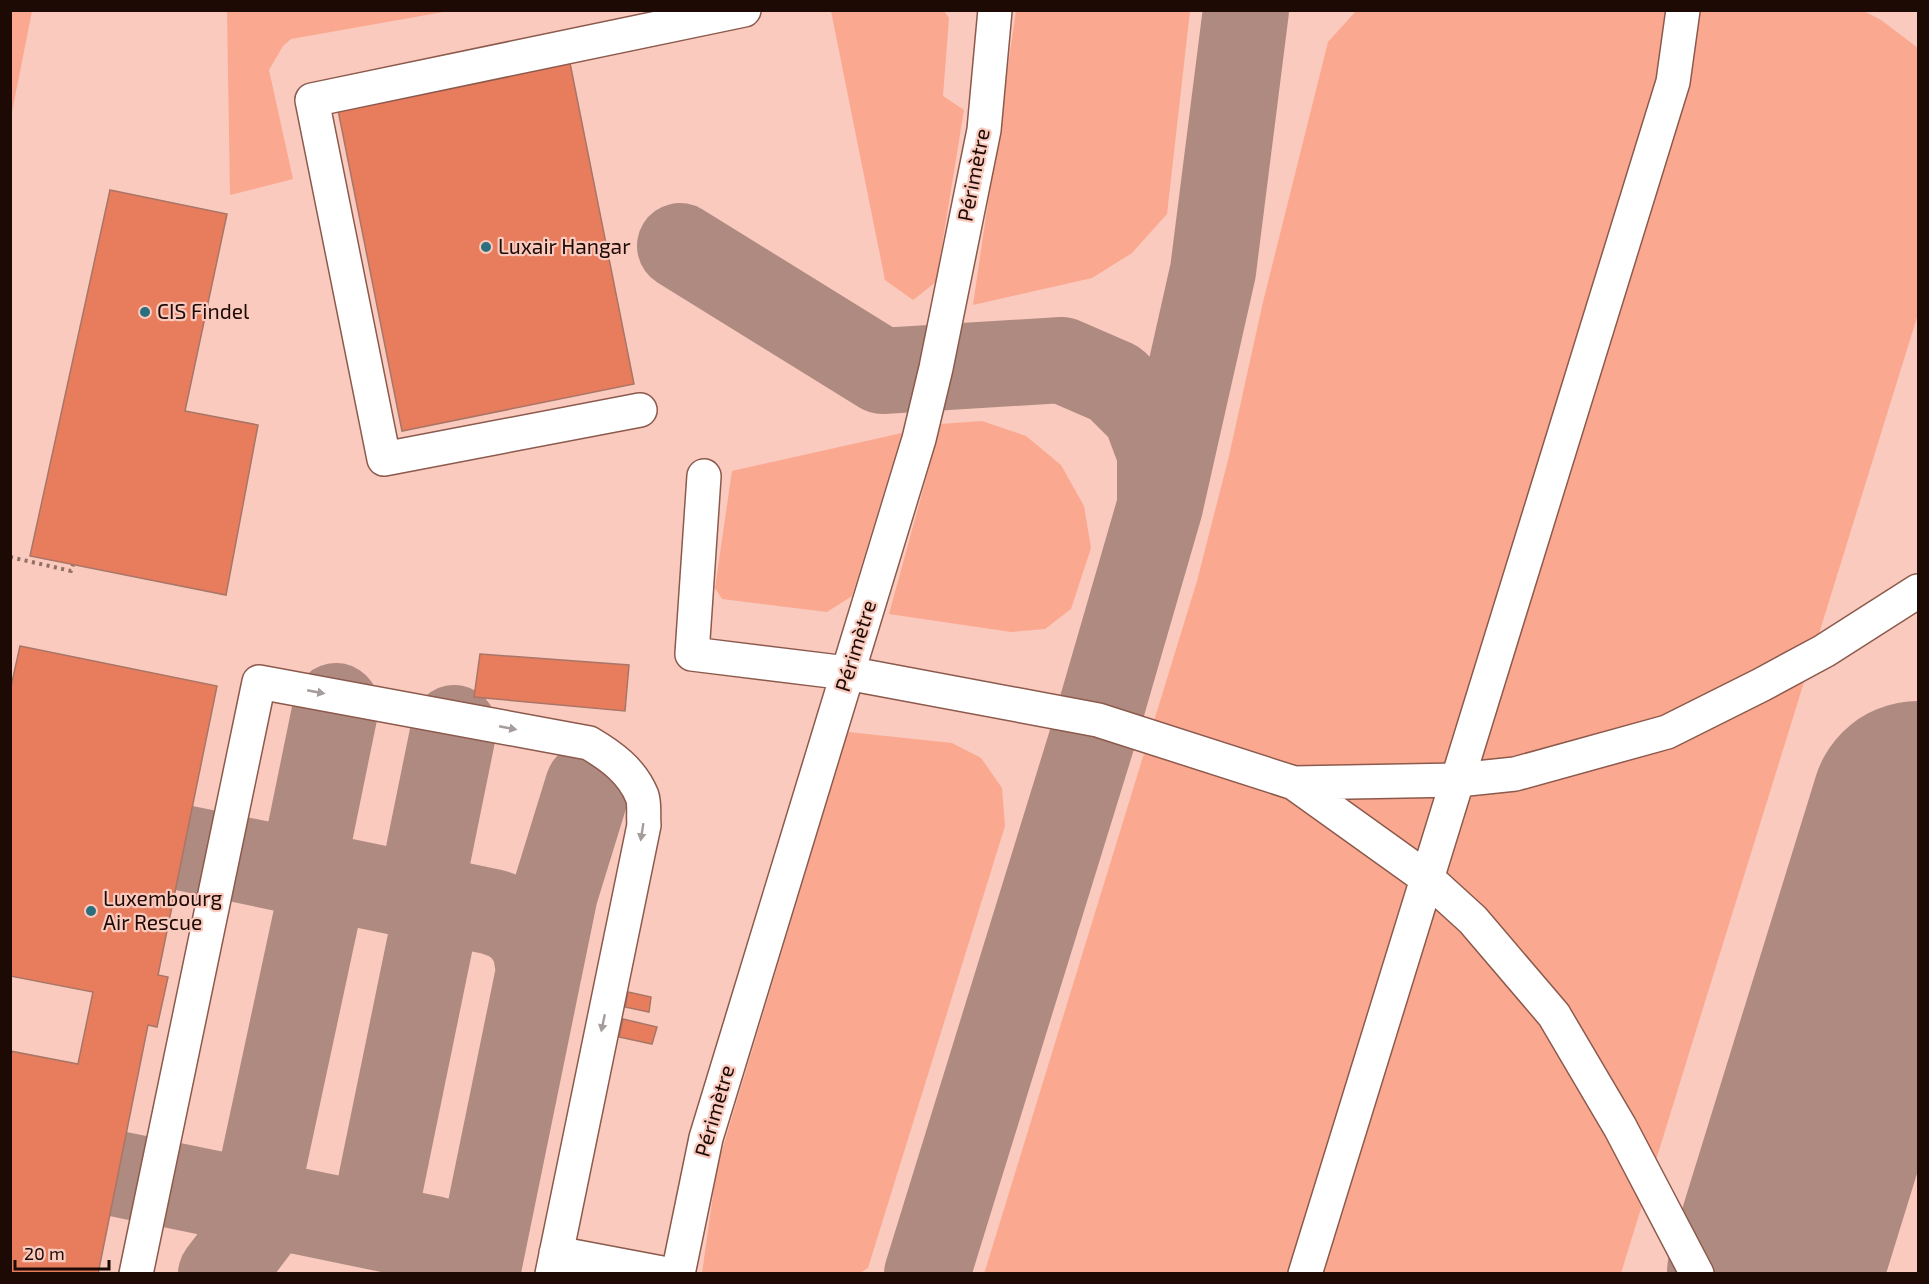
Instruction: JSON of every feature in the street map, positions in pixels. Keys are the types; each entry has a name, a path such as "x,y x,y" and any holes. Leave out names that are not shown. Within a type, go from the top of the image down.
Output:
{"lane":[{"path":"640,410 384,459 312,100 691,16 744,10"},
{"name":"Périmètre","path":"678,1274 706,1138 919,439 936,368 984,130 995,10"},
{"path":"1305,1274 1673,82 1683,10"},
{"path":"704,476 693,654 847,673 1098,720 1294,783 1428,879 1473,920 1554,1015 1620,1127 1696,1274"},
{"path":"1294,783 1458,780 1515,774 1667,732 1824,651 1918,591"},
{"path":"136,1274 259,682 589,743 613,757 626,771 642,797 644,825 554,1264 667,1274"}],"path":[{"path":"10,557 72,571 73,565"}],"shaded area":[{"path":"227,10 449,11 291,39 283,46 269,70 293,179 230,195"},
{"path":"1862,10 1881,20 1918,48 1918,314 1621,1273 984,1274 1197,581 1328,42 1356,11"},
{"path":"10,11 32,11 11,117 10,117"},
{"path":"831,11 944,11 949,18 943,96 964,110 936,282 913,300 885,280"},
{"path":"1016,11 1190,11 1167,214 1132,253 1092,278 973,305"},
{"path":"982,421 1026,436 1061,465 1084,506 1091,548 1071,609 1045,629 1011,632 889,614 941,424"},
{"path":"902,433 852,596 827,612 722,599 715,588 732,471"},
{"path":"848,732 952,743 981,758 1002,788 1005,826 868,1268 858,1274 702,1273 717,1167"}],"building":[{"name":"Luxair Hangar","path":"570,63 634,384 402,431 338,110"},
{"name":"CIS Findel","path":"110,190 227,214 185,411 258,425 226,595 30,556"},
{"name":"Luxembourg Air Rescue","path":"20,646 217,686 158,975 168,977 157,1027 148,1025 98,1274 10,1274 10,1051 78,1064 93,992 10,976 10,691"},
{"path":"480,654 629,665 625,711 474,697"},
{"path":"628,992 651,997 649,1012 625,1007"},
{"path":"623,1019 657,1027 652,1044 619,1037"}],"taxiway":[{"path":"927,1274 1098,720 1160,506 1213,271 1246,10"},
{"path":"680,246 882,371 1062,360 1115,383 1145,413 1160,453 1160,498"},
{"path":"302,872 336,706"},
{"path":"420,895 454,728"},
{"path":"539,971 555,893 588,786"},
{"path":"184,848 493,912 510,918 524,929 535,946 539,971 477,1274"},
{"path":"255,1202 325,876"},
{"path":"372,1226 439,899"},
{"path":"118,1174 434,1239 456,1252 470,1274"},
{"path":"221,1274 263,1219 277,1212 294,1210"}],"runway":[{"path":"1774,1274 1918,808"}],"place":[{"name":"Luxair Hangar","path":"486,247"},
{"name":"CIS Findel","path":"145,312"},
{"name":"Luxembourg Air Rescue","path":"91,911"}]}
